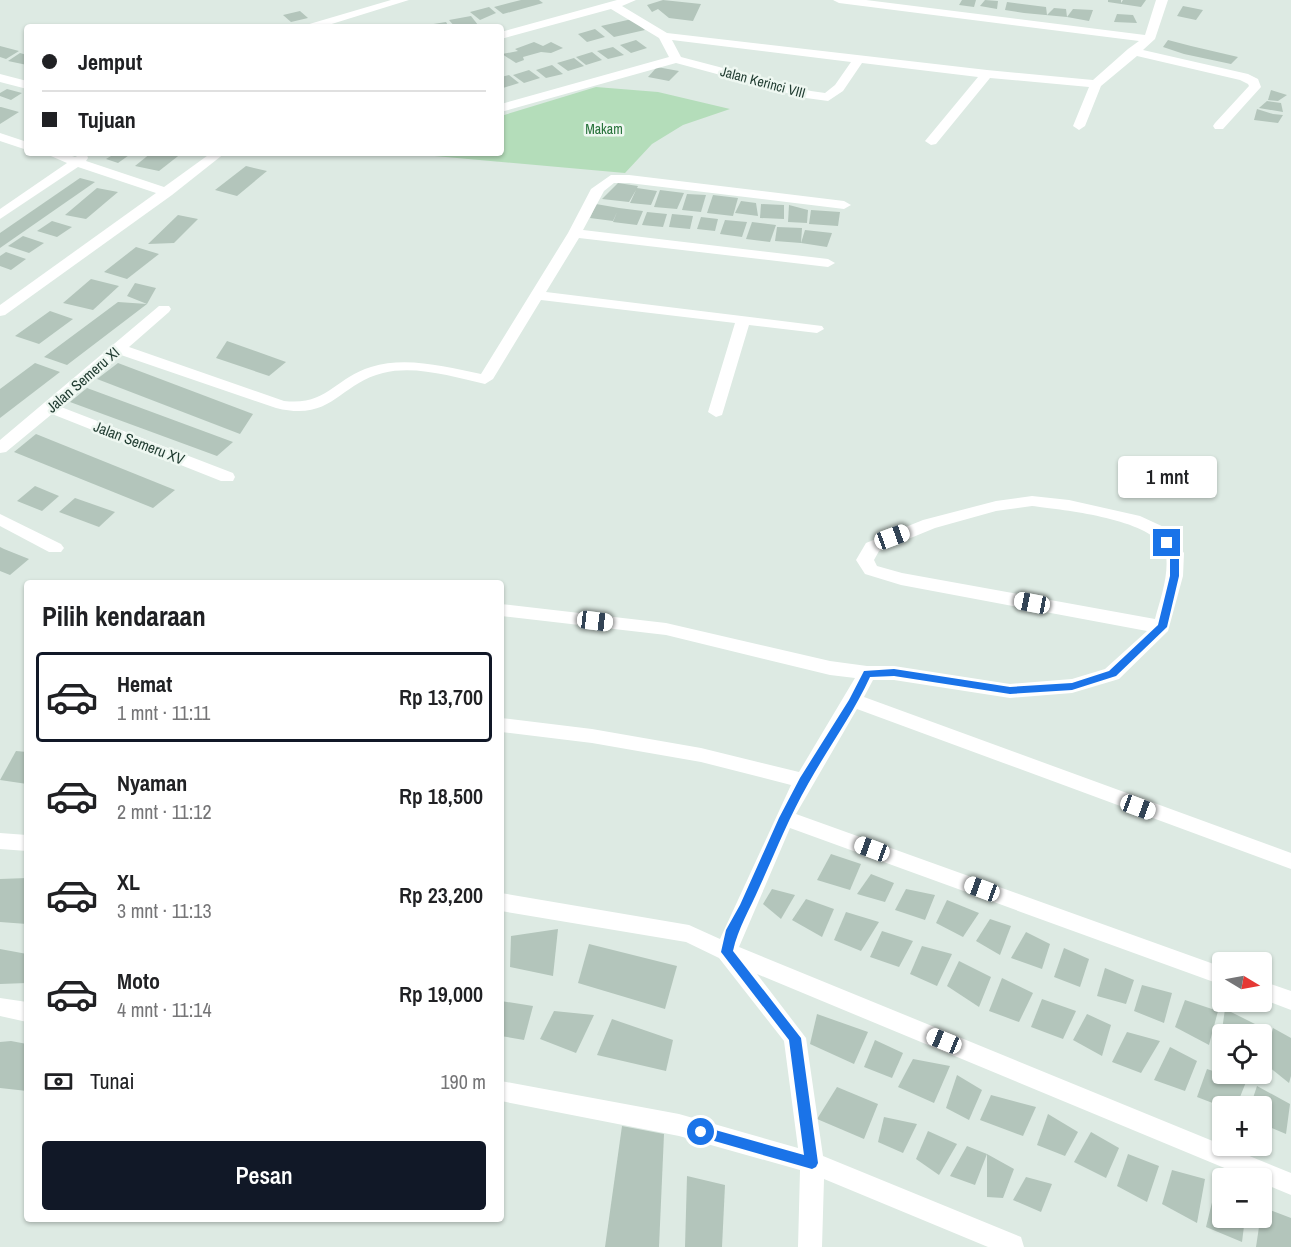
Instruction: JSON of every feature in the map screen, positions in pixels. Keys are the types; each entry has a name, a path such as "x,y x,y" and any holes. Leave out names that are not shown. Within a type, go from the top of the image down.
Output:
{"street":[{"path":"320,24 403,0"},
{"path":"504,35 630,0"},
{"path":"839,0 1149,39"},
{"path":"1079,126 1096,84 1132,51 1149,39 1162,0"},
{"path":"612,5 663,36 987,74 1096,84"},
{"path":"504,107 676,59 663,36"},
{"path":"1132,51 1244,77 1254,82 1255,87 1219,126"},
{"name":"Jalan Kerinci VIII","path":"676,59 810,95 828,97 839,88 859,59"},
{"path":"931,141 987,74"},
{"path":"0,78 24,84"},
{"path":"0,137 24,145"},
{"path":"59,156 167,192"},
{"path":"3,209 85,156"},
{"path":"0,312 215,156"},
{"path":"119,349 282,405 301,409 318,406 354,378 378,370 399,367 485,379 575,233 598,189 611,179 629,179 844,205"},
{"path":"575,233 828,263"},
{"path":"538,295 817,329"},
{"name":"Jalan Semeru XI","path":"0,448 50,408 164,309"},
{"path":"716,412 743,320"},
{"name":"Jalan Semeru XV","path":"50,408 227,477"},
{"path":"504,610 666,629 830,668 867,673 894,673 1010,690 1072,686 1112,674 1162,627 1174,576 1175,553 1160,532 1140,522 1069,505 1032,501 996,507 929,524 872,547 865,560 871,570 901,579 1162,627"},
{"path":"0,519 55,548"},
{"path":"727,952 732,930 745,907 785,818 804,781 854,701 867,673"},
{"path":"854,701 1291,861"},
{"path":"504,724 592,736 701,755 804,781"},
{"path":"785,818 1212,972"},
{"path":"0,841 24,843"},
{"path":"504,903 689,934 727,952 1291,1184"},
{"path":"727,952 795,1038 812,1163 810,1247"},
{"path":"1272,994 1291,1001"},
{"path":"0,1007 24,1011"},
{"path":"504,1092 679,1125 812,1163 1012,1245"}],"green space":[{"name":"Makam","path":"596,87 658,92 730,109 683,125 652,144 625,173 435,156 504,156 504,115"}],"building":[{"path":"521,0 539,0 543,3 503,14 494,7"},
{"path":"663,0 701,4 693,21 669,18 658,9 652,12 647,5"},
{"path":"962,0 976,0 974,7 959,5"},
{"path":"985,0 998,1 997,9 980,6"},
{"path":"1108,0 1121,0 1121,3 1123,0 1146,0 1141,7 1108,2"},
{"path":"1007,2 1046,7 1047,15 1054,8 1066,9 1067,17 1024,13 1005,10"},
{"path":"1183,6 1203,10 1196,20 1177,16"},
{"path":"489,7 496,13 480,20 470,12"},
{"path":"1073,9 1093,10 1089,21 1067,17"},
{"path":"300,11 308,18 291,22 283,15"},
{"path":"1117,14 1133,15 1137,23 1114,22"},
{"path":"471,16 477,24 452,24 449,20"},
{"path":"632,19 645,30 614,37 601,26"},
{"path":"595,29 605,37 587,42 578,34"},
{"path":"636,40 647,48 631,53 620,45"},
{"path":"1168,40 1238,57 1231,64 1184,54 1163,47"},
{"path":"534,42 543,46 551,42 563,48 551,53 541,52 523,57 524,60 516,63 504,55 518,51 515,49"},
{"path":"0,46 19,51 6,59 0,57"},
{"path":"613,47 624,55 608,59 597,51"},
{"path":"592,52 602,60 586,65 576,57"},
{"path":"20,53 24,54 24,64 8,61"},
{"path":"574,58 584,66 568,71 557,63"},
{"path":"552,65 563,74 546,78 536,70"},
{"path":"657,67 679,71 669,81 648,77"},
{"path":"529,70 540,78 524,83 513,75"},
{"path":"509,75 519,83 504,88 504,76"},
{"path":"7,89 22,93 11,100 0,96 0,93"},
{"path":"1271,90 1287,95 1278,101 1268,100"},
{"path":"1267,101 1281,103 1283,112 1259,108"},
{"path":"1,107 19,112 0,124"},
{"path":"1257,109 1283,115 1278,123 1254,120"},
{"path":"111,156 128,156 118,163 106,159"},
{"path":"147,156 178,156 159,171 135,166"},
{"path":"246,166 267,171 237,196 215,190"},
{"path":"80,178 95,182 0,248 0,233"},
{"path":"618,183 657,191 651,205 630,203 636,190 629,202 602,199"},
{"path":"97,188 118,192 86,219 65,215"},
{"path":"660,190 684,193 677,209 654,207"},
{"path":"687,194 706,195 701,212 682,210"},
{"path":"713,195 738,198 733,216 707,213"},
{"path":"741,201 756,203 758,216 735,213"},
{"path":"596,204 643,211 637,225 613,222 617,212 613,221 590,218"},
{"path":"761,204 784,205 784,219 760,218"},
{"path":"789,205 808,210 807,223 788,222"},
{"path":"811,210 840,212 838,226 809,224"},
{"path":"647,212 667,214 663,227 642,225"},
{"path":"672,214 693,216 690,229 669,227"},
{"path":"178,215 198,219 174,243 148,244"},
{"path":"701,217 718,219 715,231 697,229"},
{"path":"725,220 747,222 742,237 720,234"},
{"path":"52,221 72,227 57,237 37,231"},
{"path":"752,222 776,225 770,242 746,239"},
{"path":"777,227 802,228 801,243 775,241"},
{"path":"805,230 832,233 827,247 801,243"},
{"path":"23,236 44,243 29,253 8,246"},
{"path":"136,247 159,254 127,279 104,272"},
{"path":"6,252 26,259 11,270 0,266 0,256"},
{"path":"91,279 119,286 93,310 63,303"},
{"path":"135,283 156,288 147,304 127,296"},
{"path":"118,302 147,304 67,365 44,357"},
{"path":"50,311 73,319 39,344 15,336"},
{"path":"227,341 286,362 269,376 216,358"},
{"path":"35,363 60,372 0,418 0,389"},
{"path":"118,363 253,414 240,434 97,379"},
{"path":"87,388 233,442 217,456 70,402"},
{"path":"36,434 175,490 153,508 14,452"},
{"path":"35,486 59,496 42,511 17,501"},
{"path":"75,498 115,512 99,527 59,512"},
{"path":"0,547 29,559 10,575 0,571"},
{"path":"16,751 24,752 24,784 0,780"},
{"path":"831,854 861,864 850,890 817,880"},
{"path":"871,874 894,883 885,902 857,894"},
{"path":"24,878 24,924 0,922 0,879"},
{"path":"772,889 795,895 781,919 763,904"},
{"path":"906,889 935,895 925,920 895,910"},
{"path":"806,899 834,909 822,937 792,920"},
{"path":"947,900 979,913 963,937 936,923"},
{"path":"846,912 879,922 861,951 834,940"},
{"path":"990,919 1011,926 1000,955 976,941"},
{"path":"558,929 553,976 510,967 511,936"},
{"path":"882,931 913,941 899,967 870,957"},
{"path":"1026,932 1050,944 1042,969 1011,958"},
{"path":"589,944 677,966 665,1009 578,983"},
{"path":"922,946 952,954 937,986 910,974"},
{"path":"1064,948 1089,959 1080,987 1054,977"},
{"path":"0,949 24,953 24,983 0,984"},
{"path":"959,961 991,977 979,1007 947,986"},
{"path":"1105,968 1134,980 1126,1004 1097,996"},
{"path":"1002,978 1033,993 1019,1022 989,1011"},
{"path":"1142,985 1172,993 1164,1023 1134,1011"},
{"path":"1042,999 1076,1011 1063,1039 1031,1027"},
{"path":"1185,1000 1212,1009 1212,1012 1218,1012 1215,1024 1212,1024 1209,1045 1175,1027"},
{"path":"504,1001 533,1006 524,1040 504,1037"},
{"path":"554,1011 594,1015 576,1053 540,1039"},
{"path":"1225,1012 1231,1012 1255,1024 1223,1024"},
{"path":"817,1014 868,1032 854,1064 810,1044"},
{"path":"1087,1014 1111,1025 1102,1056 1073,1040"},
{"path":"612,1019 673,1040 666,1071 597,1055"},
{"path":"1273,1028 1291,1038 1289,1083 1272,1069"},
{"path":"1127,1032 1160,1041 1141,1073 1112,1062"},
{"path":"875,1040 903,1053 892,1078 864,1067"},
{"path":"0,1042 24,1043 24,1091 0,1088"},
{"path":"1170,1047 1197,1061 1185,1091 1154,1080"},
{"path":"913,1059 950,1066 934,1103 898,1087"},
{"path":"1207,1069 1212,1071 1212,1084 1245,1084 1240,1096 1212,1096 1212,1103 1197,1097"},
{"path":"957,1075 982,1090 969,1120 946,1108"},
{"path":"1257,1086 1290,1104 1286,1134 1272,1128 1272,1096 1254,1096"},
{"path":"837,1087 878,1104 864,1139 817,1119"},
{"path":"991,1095 1036,1107 1023,1136 980,1120"},
{"path":"1048,1114 1078,1132 1065,1156 1037,1145"},
{"path":"884,1117 917,1124 903,1153 878,1142"},
{"path":"622,1126 664,1134 659,1247 605,1247"},
{"path":"928,1131 957,1144 939,1175 916,1159"},
{"path":"1091,1132 1119,1148 1106,1178 1074,1162"},
{"path":"967,1146 987,1154 975,1185 950,1176"},
{"path":"987,1154 1014,1169 1003,1198 987,1197"},
{"path":"1128,1154 1159,1166 1147,1202 1117,1186"},
{"path":"1172,1170 1205,1179 1197,1223 1162,1204"},
{"path":"687,1176 725,1185 722,1247 685,1247"},
{"path":"1026,1177 1052,1184 1041,1212 1013,1200"},
{"path":"1212,1202 1212,1228 1244,1228 1242,1242 1206,1227"},
{"path":"1272,1211 1291,1218 1291,1247 1256,1247 1259,1228 1272,1228"}],"route":[{"path":"701,1132 812,1163 795,1038 727,952 732,930 745,907 785,818 804,781 854,701 867,673 894,673 1010,690 1072,686 1112,674 1162,627 1174,576 1175,553 1167,543"}]}
